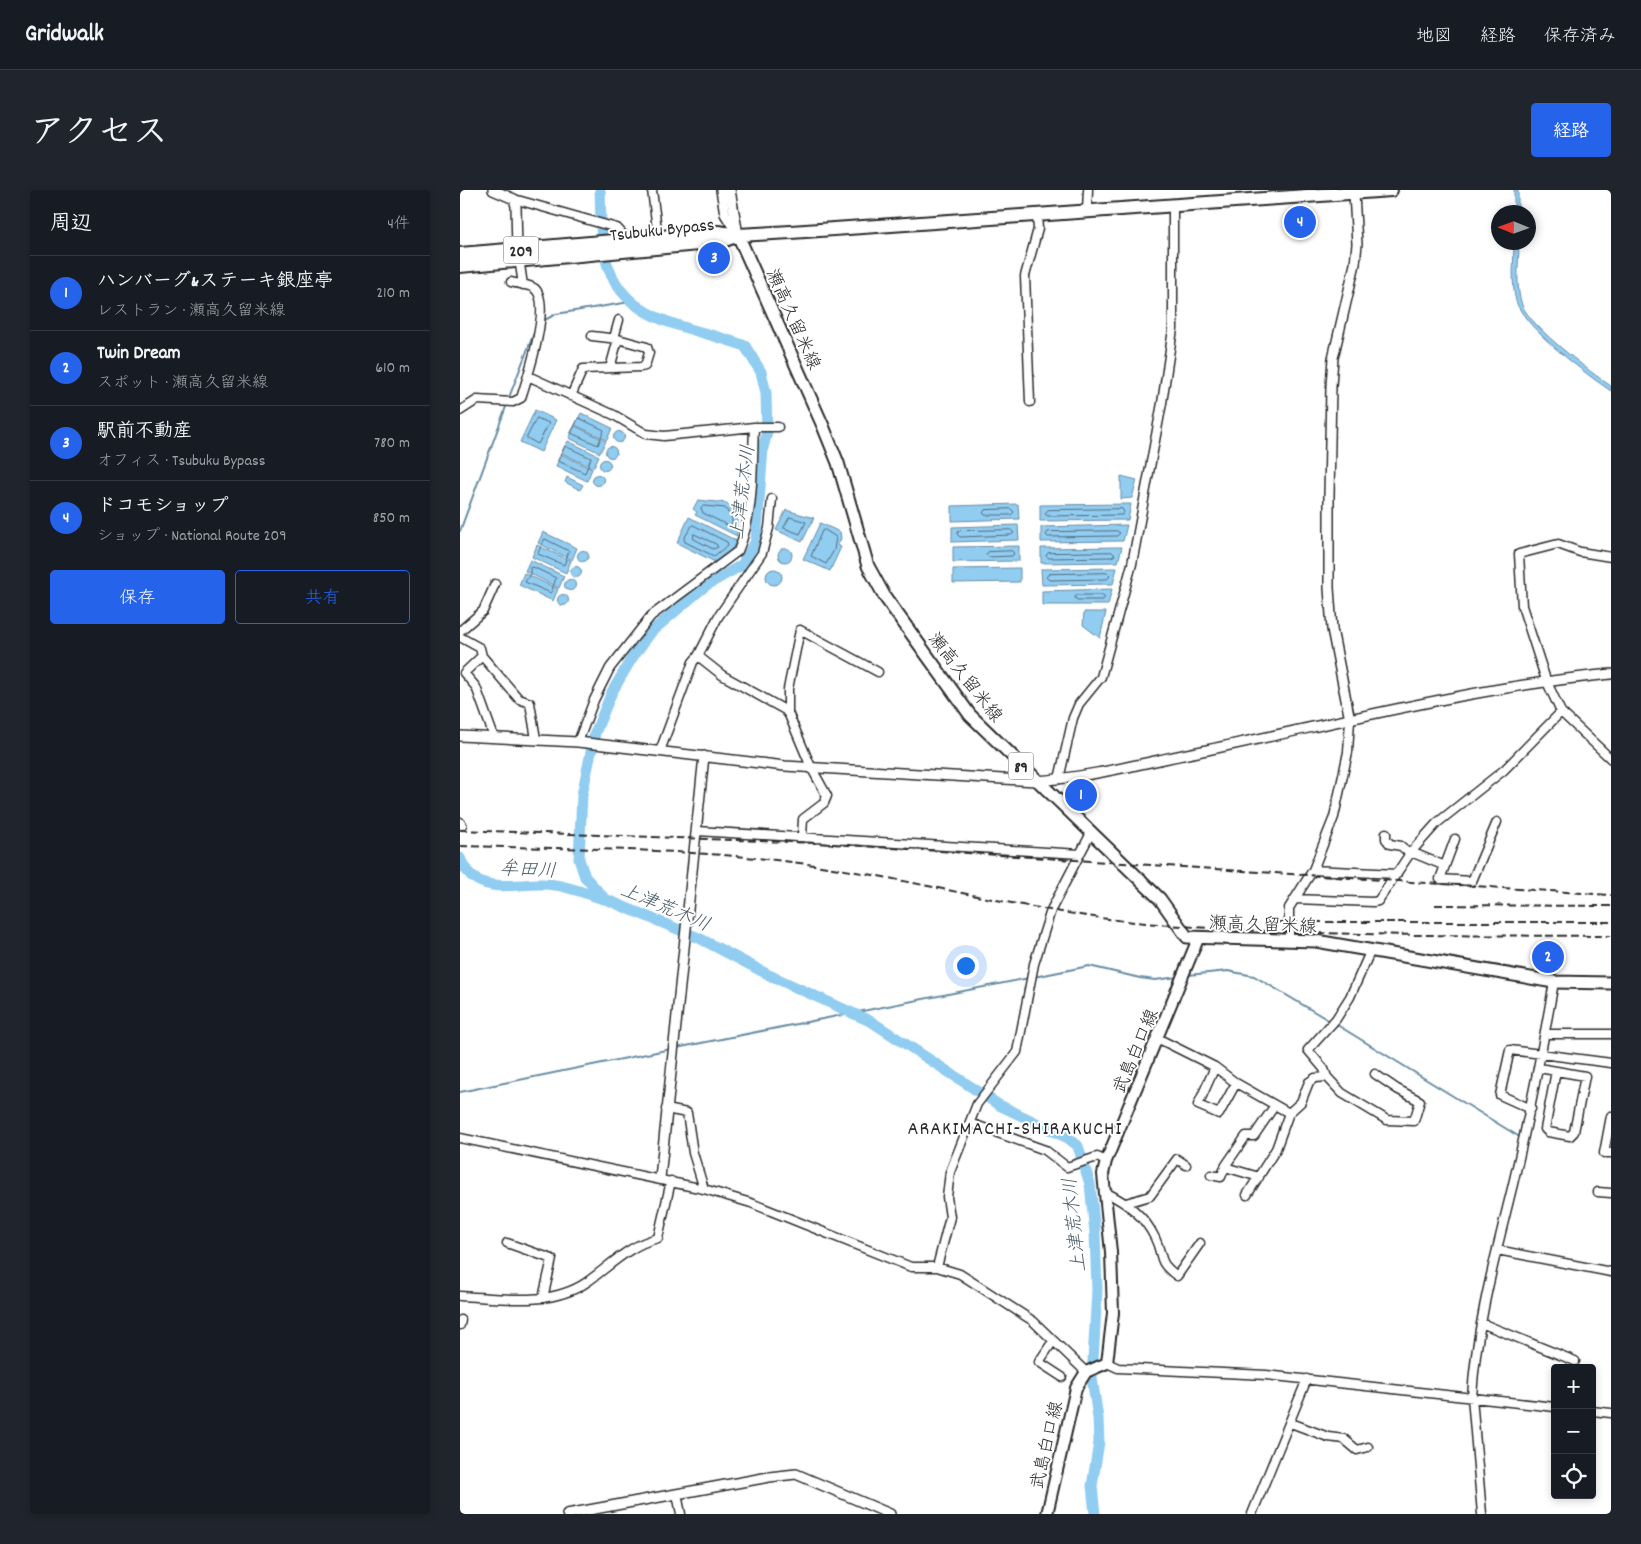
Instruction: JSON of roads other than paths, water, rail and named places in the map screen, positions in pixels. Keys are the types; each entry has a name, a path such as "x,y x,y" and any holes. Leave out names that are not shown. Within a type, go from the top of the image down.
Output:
{"highway":[{"name":"209","path":"738,234 1173,205 1271,194 1354,194 1391,190"},
{"name":"Tsubuku Bypass","path":"629,245 658,237 718,232 738,234"},
{"name":"Tsubuku Bypass","path":"460,266 518,256 629,245 720,242 738,234"},
{"name":"Tsubuku Bypass","path":"460,254 518,256"}],"main road":[{"name":"瀬高久留米線","path":"738,234 838,463 868,566 885,597 970,716 1168,908 1187,937 1198,939 1289,939 1330,944 1554,982 1611,983"},
{"name":"武島白口線","path":"1105,1364 1113,1313 1112,1252 1102,1159 1157,1038 1198,939"},
{"path":"1086,1372 1105,1364"},
{"name":"武島白口線","path":"1047,1514 1076,1388 1086,1372"}],"street":[{"path":"494,190 514,199 618,228 629,245"},
{"path":"652,190 658,237"},
{"path":"721,190 725,214 738,234"},
{"path":"730,190 738,234"},
{"path":"1087,210 1088,190"},
{"path":"1289,939 1289,908 1313,870 1336,809 1348,752 1350,720 1332,629 1329,588 1328,496 1333,358 1355,264 1357,244 1354,194"},
{"name":"209","path":"514,199 516,206 518,256"},
{"path":"1059,779 1073,718 1079,704 1101,677 1132,564 1162,403 1173,329 1173,205"},
{"path":"1030,402 1025,276 1038,229 1037,215"},
{"path":"518,256 523,285"},
{"path":"460,410 477,400 513,402 521,398 538,333 540,296 534,288 511,282"},
{"path":"610,368 619,320"},
{"path":"571,396 582,368 644,366 649,353 647,347 616,338 592,336"},
{"path":"528,376 646,434 664,436 754,427 778,427"},
{"path":"578,742 594,700 610,668 651,616 686,588 721,565 738,550 745,536 751,496 754,427"},
{"path":"660,751 693,662 698,656 718,616 762,553 770,528 772,499"},
{"path":"1611,557 1580,552 1558,544 1519,554 1522,606 1546,680 1561,712 1611,760"},
{"path":"460,631 483,611 495,584"},
{"path":"802,836 803,819 826,800 788,713 788,689 800,630 878,672"},
{"path":"460,637 480,648 482,656 519,699 530,703 536,739"},
{"path":"482,656 464,673 476,687 494,737"},
{"path":"698,656 722,675 788,713"},
{"path":"460,736 601,744 812,768 1036,781 1059,779 1546,680 1611,674"},
{"path":"1295,899 1378,901 1410,853 1444,816 1504,770 1561,712"},
{"path":"660,1178 704,756"},
{"path":"1455,839 1440,880 1472,881 1497,822"},
{"path":"697,831 1080,854"},
{"path":"937,1267 950,1217 947,1197 950,1172 977,1104 1017,1052 1034,964 1051,910 1091,833"},
{"path":"1386,833 1386,839 1390,844 1401,846 1410,853 1445,866"},
{"path":"1313,870 1397,874"},
{"path":"1370,952 1350,997 1336,1019 1308,1050 1342,1094 1387,1120 1414,1121 1420,1101 1397,1090 1375,1074"},
{"path":"1482,1514 1472,1397 1481,1323 1531,1108 1554,982"},
{"path":"1545,1034 1611,1034"},
{"path":"1157,1038 1215,1068 1236,1083 1289,1113"},
{"path":"1531,1108 1500,1094 1510,1050 1611,1063"},
{"path":"1215,1068 1198,1105 1218,1114 1236,1083"},
{"path":"1539,1068 1585,1076 1574,1132 1570,1136 1548,1132 1545,1129 1556,1071"},
{"path":"1247,1195 1276,1149 1289,1113 1301,1102 1309,1082 1315,1078 1327,1077"},
{"path":"1212,1176 1221,1177 1246,1136 1254,1136 1275,1105"},
{"path":"666,1109 687,1113 693,1153 704,1189"},
{"path":"1611,1116 1604,1153 1611,1153"},
{"path":"970,1123 1045,1150 1069,1167 1102,1159"},
{"path":"460,1138 660,1178 704,1189 752,1203 911,1267 937,1267 960,1274 1033,1322 1086,1372"},
{"path":"1126,1203 1150,1196 1177,1159 1186,1164"},
{"path":"1225,1168 1259,1177"},
{"path":"460,1296 499,1300 543,1298 586,1283 642,1242 658,1238 670,1181"},
{"path":"1105,1192 1126,1203 1148,1225 1163,1265 1178,1276 1200,1244"},
{"path":"1598,1192 1611,1193"},
{"path":"507,1243 552,1259 543,1298"},
{"path":"1497,1250 1611,1272"},
{"path":"460,1325 461,1320"},
{"path":"1481,1323 1575,1361"},
{"path":"1053,1341 1036,1360 1062,1377"},
{"path":"1105,1364 1118,1368 1266,1375 1551,1407"},
{"path":"1252,1514 1291,1423 1307,1379"},
{"path":"1596,1411 1611,1413"},
{"path":"1291,1423 1328,1437 1344,1439 1357,1450 1368,1446"},
{"path":"567,1514 796,1474 890,1514"},
{"path":"677,1494 682,1514"}],"water":[{"path":"1514,190 1518,190 1518,205 1514,205"},
{"path":"1514,250 1519,250 1518,274 1522,305 1549,337 1611,386 1611,391 1587,374 1543,337 1521,312 1516,301 1513,272"},
{"path":"535,410 556,420 541,452 520,442"},
{"path":"581,413 612,428 607,440 575,425"},
{"path":"575,426 606,441 600,453 569,438"},
{"path":"619,431 625,437 619,443 613,437"},
{"path":"568,441 599,456 593,468 562,453"},
{"path":"611,446 617,452 611,458 605,452"},
{"path":"561,454 592,469 587,481 556,466"},
{"path":"605,459 611,465 605,471 599,465"},
{"path":"598,474 604,480 598,486 592,480"},
{"path":"1121,476 1137,480 1132,498 1121,499"},
{"path":"567,477 583,485 580,490 565,482"},
{"path":"698,500 727,503 737,517 737,536 695,515 697,512 693,509"},
{"path":"1018,504 1019,519 952,521 952,506"},
{"path":"1131,504 1128,520 1040,521 1040,505"},
{"path":"786,510 814,518 802,542 776,530"},
{"path":"689,517 737,541 730,552 715,562 677,543"},
{"path":"820,523 840,532 841,538 838,545 841,547 830,571 803,559"},
{"path":"1018,525 1019,540 952,542 952,527"},
{"path":"1127,525 1123,541 1041,542 1041,527"},
{"path":"543,532 577,548 572,560 538,543"},
{"path":"537,545 571,561 566,573 532,557"},
{"path":"1019,546 1019,561 953,562 953,547"},
{"path":"1122,547 1118,562 1041,563 1041,548"},
{"path":"782,548 788,548 792,555 788,562 782,562 778,558 778,552"},
{"path":"583,550 589,556 583,562 577,556"},
{"path":"530,560 564,576 559,588 525,571"},
{"path":"576,566 582,572 576,578 570,572"},
{"path":"1020,568 1020,582 953,583 953,569"},
{"path":"1117,568 1113,584 1042,585 1041,569"},
{"path":"774,569 782,577 774,585 766,577"},
{"path":"524,573 558,589 553,601 519,585"},
{"path":"570,579 576,585 570,591 564,585"},
{"path":"1112,589 1108,605 1042,605 1042,591"},
{"path":"563,594 569,600 563,606 557,600"},
{"path":"1084,612 1106,612 1100,638 1083,625"}],"waterway":[{"name":"上津荒木川","path":"600,190 603,248 611,273 623,293 638,307 657,317 745,346 761,372 766,393 767,432 763,448 756,541 742,565 705,586 652,631 632,658 612,692 595,733 582,795 579,859 585,877 605,899 699,938 769,975 872,1022 999,1105 1068,1138 1078,1146 1090,1184 1095,1233 1097,1290 1092,1378 1098,1418 1099,1442 1092,1486 1095,1514"},
{"path":"543,321 556,314 630,302"},
{"path":"508,400 537,325"},
{"path":"460,531 507,404"},
{"name":"牟田川","path":"460,858 468,872 477,880 489,884 501,886 555,885 603,899"},
{"path":"1034,977 1089,966 1155,980 1178,977"},
{"path":"1188,975 1228,971 1254,976 1330,1021"},
{"name":"上津荒木川","path":"676,1048 1029,978"},
{"path":"1334,1023 1518,1136"},
{"path":"460,1092 671,1049"}],"railway":[{"path":"460,830 816,843 1611,895"},
{"path":"460,846 637,850 770,859 894,879 1054,911 1135,922 1194,927 1313,933 1611,936"},
{"path":"1435,905 1611,906"},
{"path":"1266,922 1611,922"}],"place":[{"name":"ドコモショップ","path":"1300,222"},
{"name":"駅前不動産","path":"714,258"},
{"name":"ハンバーグ&ステーキ銀座亭","path":"1081,795"},
{"name":"Twin Dream","path":"1548,957"}],"district":[{"name":"ARAKIMACHI-SHIRAKUCHI","path":"1015,1127"}]}
